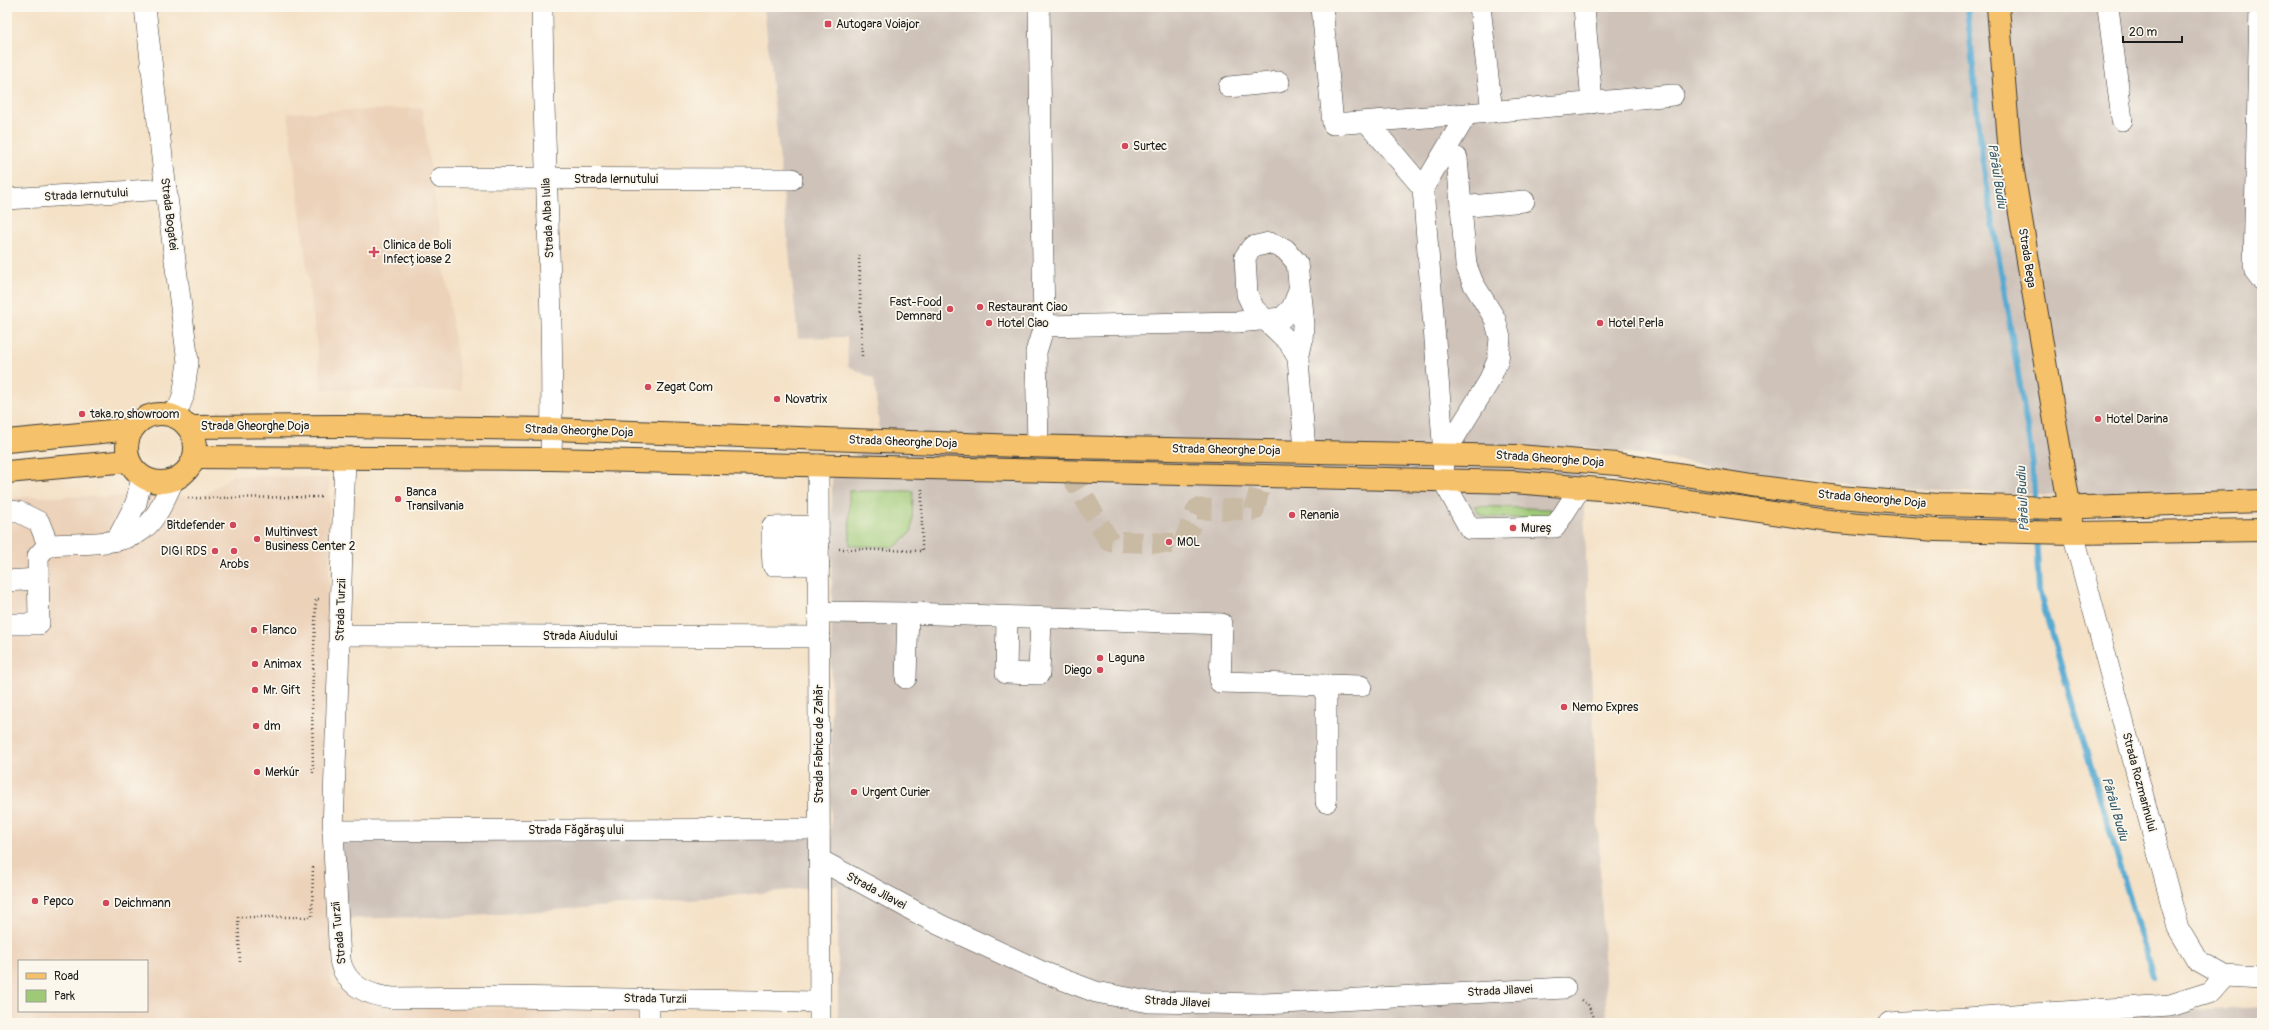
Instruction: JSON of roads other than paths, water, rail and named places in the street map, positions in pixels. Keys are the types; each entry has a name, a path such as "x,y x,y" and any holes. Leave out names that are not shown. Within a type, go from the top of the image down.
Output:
{"main road":[{"name":"Strada Bega","path":"1998,7 2010,154 2067,533"},
{"name":"Strada Gheorghe Doja","path":"169,415 179,419 188,426 196,447 194,457 552,459 818,464 1443,480 1620,491 1836,522 1936,530 2067,533 2262,530"},
{"path":"169,415 148,416 139,421 132,429 127,439 126,450 128,461 134,470 142,477 152,482 163,483 173,481 183,476 190,468 194,457"},
{"name":"Strada Gheorghe Doja","path":"188,426 343,426 552,429 1038,446 1517,456 1617,464 1752,486 1839,497 2020,508 2063,508 2262,501"},
{"path":"7,441 132,429"},
{"path":"7,472 128,461"}],"street":[{"name":"Strada Bogatei","path":"145,7 188,362 183,397 179,407 169,415"},
{"name":"Strada Alba Iulia","path":"542,7 546,179 550,254 552,459"},
{"path":"1038,446 1036,352 1044,326 1039,7"},
{"path":"1322,7 1332,124 1368,123 1673,95"},
{"path":"1480,7 1492,112"},
{"path":"1584,7 1592,103"},
{"path":"2108,7 2122,120"},
{"path":"2260,7 2261,74 2254,271 2262,280"},
{"path":"1229,87 1279,82"},
{"path":"1467,114 1423,188 1444,454 1443,480 1470,529 1555,527 1580,488"},
{"path":"1368,123 1423,188"},
{"path":"1444,454 1488,383 1498,360 1500,338 1495,319 1473,284 1466,265 1457,158"},
{"name":"Strada Iernutului","path":"441,178 792,179"},
{"name":"Strada Iernutului","path":"7,199 166,189"},
{"path":"1462,207 1524,201"},
{"path":"1298,358 1289,342 1254,309 1247,294 1245,256 1252,247 1269,243 1285,249 1297,263 1303,332 1298,358 1305,451"},
{"path":"1044,326 1266,321 1282,318 1292,308 1299,291"},
{"name":"Strada Turzii","path":"345,457 333,831 336,911 341,968 351,981 364,991 376,997 393,998 650,999 820,1002"},
{"name":"Strada Fabrica de Zahăr","path":"818,464 824,546 819,612 820,1023"},
{"path":"117,540 136,503 142,477"},
{"path":"7,624 39,624 38,556 48,545 117,540 139,532 151,520 173,481"},
{"path":"7,510 19,512 39,522 48,545"},
{"path":"772,527 824,546 773,565 772,527"},
{"name":"Strada Rozmarinului","path":"2067,533 2178,928 2197,960 2225,976 2262,978"},
{"path":"7,581 38,579"},
{"path":"819,612 908,613 1222,624 1220,682 1361,686"},
{"path":"906,678 908,613"},
{"path":"1007,616 1006,673 1039,674 1040,618"},
{"name":"Strada Aiudului","path":"340,635 819,637"},
{"path":"1326,685 1326,802"},
{"name":"Strada Făgărașului","path":"333,831 819,829"},
{"name":"Strada Jilavei","path":"820,860 940,925 1040,972 1096,992 1149,1002 1264,1004 1565,988"},
{"path":"1889,1023 2170,1005 2211,992 2225,976"},
{"path":"649,1023 650,999"}],"waterway":[{"name":"Pârâul Budiu","path":"1967,7 1982,157 2032,457 2039,591 2153,977"}],"tunnel":[{"path":"1069,471 1109,541 1183,544 1197,509 1254,510 1263,477"}],"place":[{"name":"Autogara Voiajor","path":"828,24"},
{"name":"Surtec","path":"1125,146"},
{"name":"Clinica de Boli Infecțioase 2","path":"374,252"},
{"name":"Restaurant Ciao","path":"980,307"},
{"name":"Fast-Food Demnard","path":"950,309"},
{"name":"Hotel Ciao","path":"989,323"},
{"name":"Hotel Perla","path":"1600,323"},
{"name":"Zegat Com","path":"648,387"},
{"name":"Novatrix","path":"777,399"},
{"name":"taka.ro showroom","path":"82,414"},
{"name":"Hotel Darina","path":"2098,419"},
{"name":"Banca Transilvania","path":"398,499"},
{"name":"Renania","path":"1292,515"},
{"name":"Bitdefender","path":"233,525"},
{"name":"Mureș","path":"1513,528"},
{"name":"Multinvest Business Center 2","path":"257,539"},
{"name":"MOL","path":"1169,542"},
{"name":"DIGI RDS","path":"215,551"},
{"name":"Arobs","path":"234,551"},
{"name":"Flanco","path":"254,630"},
{"name":"Laguna","path":"1100,658"},
{"name":"Animax","path":"255,664"},
{"name":"Diego","path":"1100,670"},
{"name":"Mr. Gift","path":"255,690"},
{"name":"Nemo Expres","path":"1564,707"},
{"name":"dm","path":"256,726"},
{"name":"Merkúr","path":"257,772"},
{"name":"Urgent Curier","path":"854,792"},
{"name":"Pepco","path":"35,901"},
{"name":"Deichmann","path":"106,903"}]}
